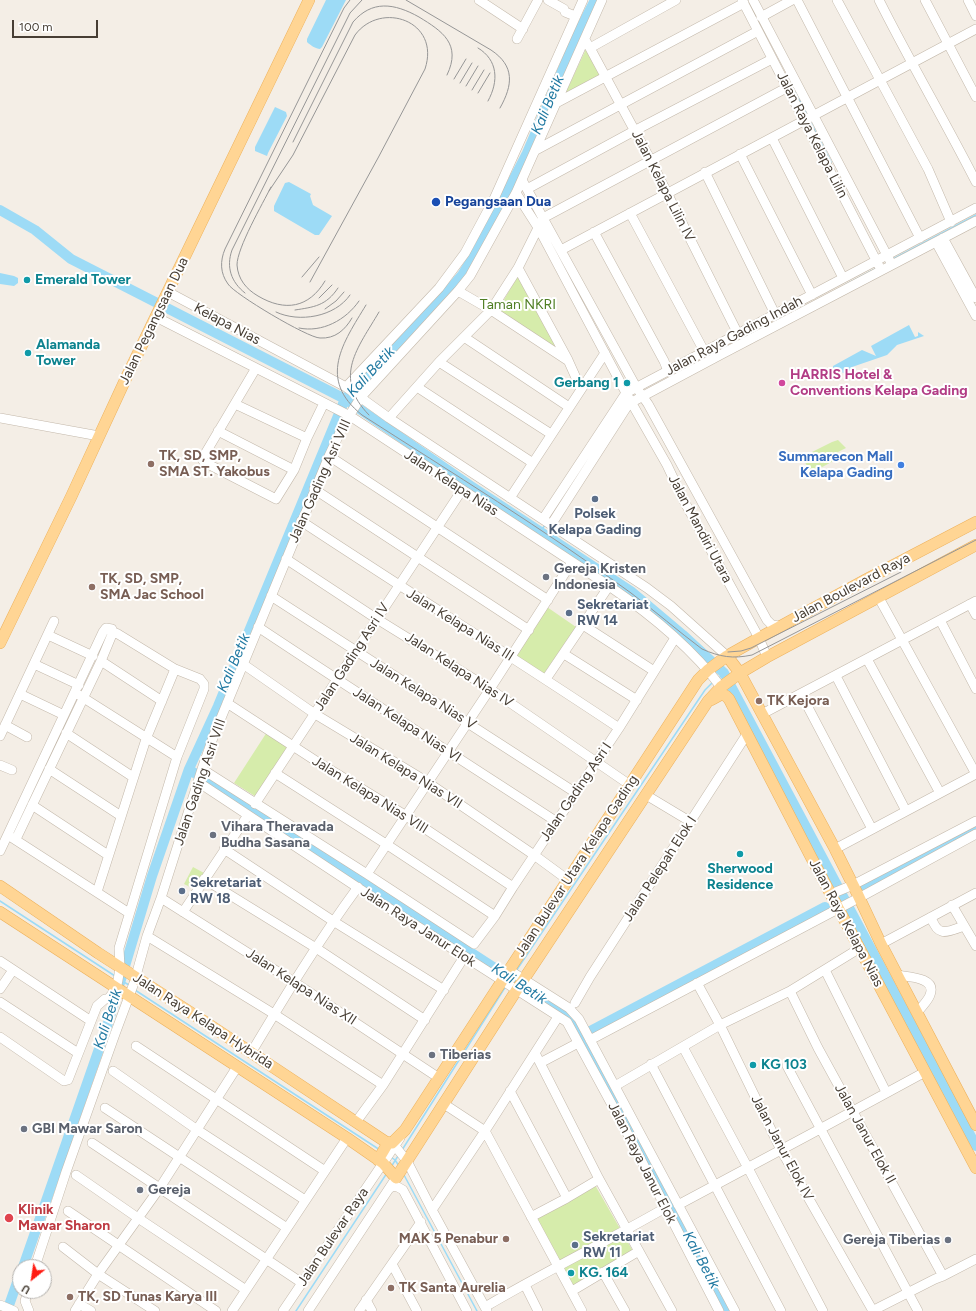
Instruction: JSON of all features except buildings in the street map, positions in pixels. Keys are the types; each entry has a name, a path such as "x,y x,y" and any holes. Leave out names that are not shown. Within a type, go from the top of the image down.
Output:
{"main road":[{"name":"Jalan Pegangsaan Dua","path":"0,643 156,315 309,0"},
{"name":"Jalan Boulevard Raya","path":"727,656 867,579 976,522"},
{"name":"Jalan Boulevard Raya","path":"738,674 976,545"},
{"name":"Jalan Raya Kelapa Nias","path":"727,656 762,714 835,849 857,892 880,944 976,1125"},
{"name":"Jalan Bulevar Utara Kelapa Gading","path":"396,1176 444,1104 519,985 708,702 716,676 727,656"},
{"name":"Jalan Bulevar Utara Kelapa Gading","path":"387,1154 394,1142 405,1130 698,680 716,676 738,674"},
{"name":"Jalan Raya Kelapa Nias","path":"708,702 722,694 726,696 976,1168"},
{"name":"Jalan Raya Kelapa Hybrida","path":"0,886 124,983 237,1067 347,1138 387,1154"},
{"name":"Jalan Raya Kelapa Hybrida","path":"0,912 124,983 251,1052 356,1122 387,1154 396,1176"}],"street":[{"path":"479,0 523,29"},
{"path":"517,39 538,0"},
{"path":"548,0 564,9 567,8 576,14"},
{"path":"348,388 439,288 465,253 494,199 583,0"},
{"path":"601,2 610,0"},
{"path":"588,44 676,0"},
{"path":"761,17 792,0"},
{"path":"797,0 920,238"},
{"path":"837,0 928,169 951,222"},
{"path":"879,0 976,182"},
{"path":"925,0 976,97"},
{"path":"968,0 976,16"},
{"path":"558,102 746,1"},
{"name":"Jalan Raya Kelapa Lilin","path":"746,1 761,17 881,270"},
{"name":"Jalan Raya Kelapa Lilin","path":"746,1 758,31 772,59 788,87 809,118 890,260"},
{"name":"Jalan Gading Asri VIII","path":"38,1259 115,1034 124,983 147,936 161,898 202,770 227,702 314,489 348,414 359,399 470,276 516,193 558,102 588,44 601,2"},
{"path":"561,250 976,29"},
{"path":"536,150 758,31"},
{"name":"Jalan Kelapa Lilin IV","path":"588,44 651,161 738,334"},
{"path":"527,189 772,59"},
{"path":"389,418 440,362 491,310 518,268 543,218 788,87"},
{"path":"772,138 843,278"},
{"path":"740,154 812,295"},
{"path":"705,172 776,314"},
{"name":"Jalan Mandiri Utara","path":"522,180 766,620 772,624 780,626"},
{"name":"Jalan Mandiri Utara","path":"516,193 538,229 677,485 767,657"},
{"name":"Jalan Raya Gading Indah","path":"551,525 628,405 632,402 881,270 890,260 920,238 976,208"},
{"path":"630,213 704,352"},
{"name":"Jalan Raya Gading Indah","path":"543,519 626,393 876,261 890,260 940,240 976,221"},
{"path":"594,232 668,371"},
{"path":"940,240 972,299 976,316"},
{"path":"518,268 568,360 581,389"},
{"path":"458,291 491,310 568,360"},
{"name":"Kelapa Nias","path":"167,294 287,355"},
{"name":"Jalan Kelapa Nias","path":"156,315 256,368 348,414 639,607 716,676"},
{"path":"464,337 569,407"},
{"path":"510,498 605,353"},
{"name":"Jalan Kelapa Nias","path":"287,355 348,388 359,399 543,519 659,597 727,656"},
{"path":"440,362 551,434"},
{"path":"256,368 202,458 202,461 276,499 294,470 306,438 324,403"},
{"path":"417,387 533,463"},
{"path":"235,404 306,438"},
{"path":"0,418 99,436"},
{"path":"218,431 294,470"},
{"path":"329,456 548,600"},
{"path":"677,485 680,486 689,479"},
{"path":"681,495 694,488"},
{"path":"314,489 529,630"},
{"name":"Jalan Gading Asri IV","path":"255,804 462,490"},
{"name":"Jalan Kelapa Nias III","path":"301,521 399,586 546,679 619,728"},
{"name":"Jalan Kelapa Nias IV","path":"286,559 377,619 490,689 630,785"},
{"path":"367,874 468,723 572,562"},
{"path":"546,679 609,586"},
{"name":"Jalan Kelapa Nias V","path":"271,596 576,792"},
{"path":"835,849 976,774 879,598"},
{"path":"762,714 973,603 976,615"},
{"path":"940,620 976,689"},
{"path":"0,736 54,621"},
{"path":"583,625 654,671"},
{"name":"Jalan Kelapa Nias VI","path":"258,627 337,680 557,822"},
{"path":"0,1037 64,1081 68,1080 97,1006 105,999 108,999 124,983 119,948 177,757 204,686 200,679 174,669 113,632 112,629 106,628 64,715 12,837"},
{"path":"0,851 12,837 32,805 101,661 113,632"},
{"path":"48,635 93,656"},
{"name":"Jalan Gading Asri I","path":"474,944 495,916 597,762 675,638"},
{"path":"564,654 637,700"},
{"path":"867,658 940,793"},
{"path":"101,661 162,701"},
{"path":"34,664 77,689 83,698 146,739 177,757"},
{"name":"Jalan Kelapa Nias VII","path":"243,664 315,714 427,783 534,855 568,880"},
{"path":"97,892 146,739 174,669"},
{"path":"836,676 906,810"},
{"path":"20,694 64,715"},
{"path":"801,694 872,830"},
{"name":"Jalan Kelapa Nias VIII","path":"227,702 293,746 406,816 513,887"},
{"path":"5,726 27,737"},
{"path":"66,733 133,777"},
{"name":"Jalan Pelepah Elok I","path":"575,1004 590,977 747,734"},
{"path":"0,765 12,770"},
{"path":"49,769 121,816"},
{"name":"Jalan Raya Janur Elok","path":"202,770 367,874 474,944"},
{"path":"275,773 495,916"},
{"name":"Jalan Raya Janur Elok","path":"198,782 464,957 506,976 567,1022 624,1127 719,1311"},
{"path":"646,795 691,822"},
{"path":"32,805 108,855"},
{"path":"183,912 248,815"},
{"path":"857,892 865,879 976,822"},
{"path":"588,1037 697,983 839,907 857,892 976,834"},
{"path":"12,837 129,913"},
{"path":"224,849 333,921 444,990"},
{"path":"204,879 316,948 425,1020"},
{"path":"251,1052 333,921 358,887"},
{"path":"832,895 857,892"},
{"path":"880,944 976,893"},
{"name":"Jalan Kelapa Nias XII","path":"161,898 294,982 439,1078"},
{"path":"952,905 976,946"},
{"path":"931,917 935,928 942,932 964,926"},
{"path":"147,936 274,1014 383,1085"},
{"path":"615,1086 720,1025 790,991 860,948"},
{"path":"356,1122 383,1085 464,957"},
{"path":"0,962 91,1021"},
{"path":"0,989 13,970"},
{"path":"825,970 886,1092"},
{"path":"897,975 919,978 930,985 931,989 929,997 917,1013"},
{"name":"Jalan Raya Janur Elok","path":"506,976 519,985 569,1008 579,1019 735,1311"},
{"name":"Jalan Janur Elok IV","path":"697,983 720,1025 781,1150 872,1311"},
{"name":"Jalan Janur Elok II","path":"790,991 818,1048 943,1276"},
{"path":"0,1002 78,1053"},
{"path":"432,1210 485,1131 556,1020"},
{"path":"540,1063 578,1043"},
{"path":"136,1046 325,1171"},
{"path":"682,1047 748,1168 823,1311"},
{"path":"535,1053 599,1179 672,1311"},
{"path":"651,1064 781,1311"},
{"path":"787,1066 918,1311"},
{"path":"91,1311 77,1307 98,1274 159,1189 237,1067"},
{"path":"113,1070 196,1129 305,1200"},
{"path":"678,1205 820,1130 886,1092 925,1072"},
{"path":"510,1091 567,1198"},
{"path":"444,1104 485,1131 582,1311"},
{"path":"105,1108 287,1228"},
{"path":"232,1311 347,1138"},
{"path":"92,1143 302,1283"},
{"name":"Jalan Raya Kelapa Hybrida","path":"387,1154 406,1161 486,1309"},
{"name":"Jalan Bulevar Raya","path":"283,1311 387,1154"},
{"path":"76,1174 138,1218 246,1290"},
{"name":"Jalan Bulevar Raya","path":"308,1311 396,1176"},
{"path":"531,1217 599,1179"},
{"path":"386,1193 393,1186 401,1188 421,1222 467,1311"},
{"path":"486,1309 557,1266 628,1230 665,1208"},
{"path":"68,1211 216,1311"},
{"path":"359,1311 421,1222"},
{"path":"63,1247 98,1274 154,1311"},
{"path":"572,1291 639,1252"},
{"path":"872,1311 976,1259"},
{"path":"392,1264 418,1311"},
{"path":"604,1272 624,1311"},
{"path":"525,1285 538,1311"},
{"path":"366,1300 372,1311"},
{"path":"23,1311 25,1301"},
{"path":"25,1301 29,1311"},
{"path":"1,1305 14,1311"}],"green space":[{"path":"587,47 604,76 564,96"},
{"name":"Taman NKRI","path":"519,274 561,353 498,310"},
{"path":"838,440 846,448 838,452 841,457 811,473 802,457"},
{"path":"547,607 576,627 543,675 514,656"},
{"path":"267,732 291,748 258,798 234,783"},
{"path":"193,867 204,873 194,889 184,884"},
{"path":"595,1185 634,1253 574,1287 535,1219"}],"water":[{"path":"326,0 346,0 322,47 318,49 308,43 307,39"},
{"path":"275,107 286,112 287,116 267,156 255,151 255,147"},
{"path":"289,182 311,194 310,196 313,205 332,216 319,235 315,235 274,211 274,206 285,183"},
{"path":"0,273 18,278 18,283 14,286 0,284"},
{"path":"909,325 915,337 918,336 918,332 924,336 897,345 887,355 852,367 847,374 837,369 836,372 841,378 836,377 834,372 832,373 833,375 829,377 825,371 831,369 833,370 833,366 862,350 876,356 871,346"}],"waterway":[{"name":"Kali Betik","path":"26,1259 107,1026 152,876 189,769 218,706 345,399 443,297 462,275 478,249 527,153 579,31 595,0"},
{"path":"792,87 808,115"},
{"path":"810,121 831,162"},
{"path":"0,210 35,230 71,259 345,399 471,486 632,592 683,635 724,673 976,1146"},
{"path":"893,259 976,215"},
{"path":"845,285 877,268"},
{"path":"549,519 565,495"},
{"path":"540,532 545,525"},
{"path":"718,679 724,673"},
{"path":"516,971 705,690 713,682"},
{"name":"Kali Betik","path":"193,772 567,1015 575,1025 728,1311"},
{"path":"863,887 976,827"},
{"path":"0,901 115,976"},
{"path":"581,1036 825,907"},
{"path":"122,981 129,985"},
{"path":"402,1150 506,986"},
{"path":"135,990 380,1150"},
{"path":"391,1167 398,1156"},
{"path":"391,1157 399,1166"},
{"path":"296,1311 387,1173"},
{"path":"404,1175 477,1311"},
{"name":"Kali Betik","path":"7,1311 12,1297"}],"tram line":[{"path":"350,0 344,8 225,249 222,258 222,271 228,284 243,297 287,324 313,336 325,338 335,335 343,330 352,318"},
{"path":"245,293 236,284 231,274 230,256 232,250 350,13 362,0"},
{"path":"406,0 499,56 508,69 509,76 509,84 500,108"},
{"path":"293,142 353,22 368,10 384,6 401,9 419,17 442,33 451,47 452,55 451,64 447,75"},
{"path":"269,191 293,155 355,35 366,24 379,19 393,18 406,21 417,28 424,39 428,52 425,69 310,282"},
{"path":"478,48 490,59 495,72 494,86 488,101"},
{"path":"454,79 466,59"},
{"path":"460,83 472,63"},
{"path":"466,86 478,66"},
{"path":"472,90 484,70"},
{"path":"478,93 490,73"},
{"path":"271,187 251,226 238,257 237,265 239,275 243,283 258,296 268,301 278,304 296,305 312,297 325,281"},
{"path":"302,277 319,257"},
{"path":"319,298 332,285"},
{"path":"295,310 319,305 329,299 338,288"},
{"path":"325,309 336,301 344,292"},
{"path":"276,312 295,317 316,316 335,308 350,295"},
{"path":"299,328 316,329 333,324 354,308 359,301"},
{"path":"366,305 349,333 338,361 337,374 340,388 348,401 362,415 565,546 640,600 702,649 709,652 733,657 752,655 976,540"},
{"path":"369,415 358,401 352,388 350,375 352,363 357,350 379,312"},
{"path":"728,652 741,651 751,648 901,572"}],"place":[{"name":"Pegangsaan Dua","path":"436,202"},
{"name":"Emerald Tower","path":"27,280"},
{"name":"Alamanda Tower","path":"28,353"},
{"name":"Gerbang 1","path":"627,383"},
{"name":"HARRIS Hotel & Conventions Kelapa Gading","path":"782,383"},
{"name":"TK, SD, SMP, SMA ST. Yakobus","path":"151,464"},
{"name":"Summarecon Mall Kelapa Gading","path":"901,465"},
{"name":"Polsek Kelapa Gading","path":"595,499"},
{"name":"Gereja Kristen Indonesia","path":"546,577"},
{"name":"TK, SD, SMP, SMA Jac School","path":"92,587"},
{"name":"Sekretariat RW 14","path":"569,613"},
{"name":"TK Kejora","path":"759,701"},
{"name":"Vihara Theravada Budha Sasana","path":"213,835"},
{"name":"Sherwood Residence","path":"740,854"},
{"name":"Sekretariat RW 18","path":"182,891"},
{"name":"Tiberias","path":"432,1055"},
{"name":"KG 103","path":"753,1065"},
{"name":"GBI Mawar Saron","path":"24,1129"},
{"name":"Gereja","path":"140,1190"},
{"name":"Klinik Mawar Sharon","path":"9,1218"},
{"name":"MAK 5 Penabur","path":"506,1239"},
{"name":"Gereja Tiberias","path":"948,1240"},
{"name":"Sekretariat RW 11","path":"575,1245"},
{"name":"KG. 164","path":"571,1273"},
{"name":"TK Santa Aurelia","path":"391,1288"},
{"name":"TK, SD Tunas Karya III","path":"70,1297"}]}
